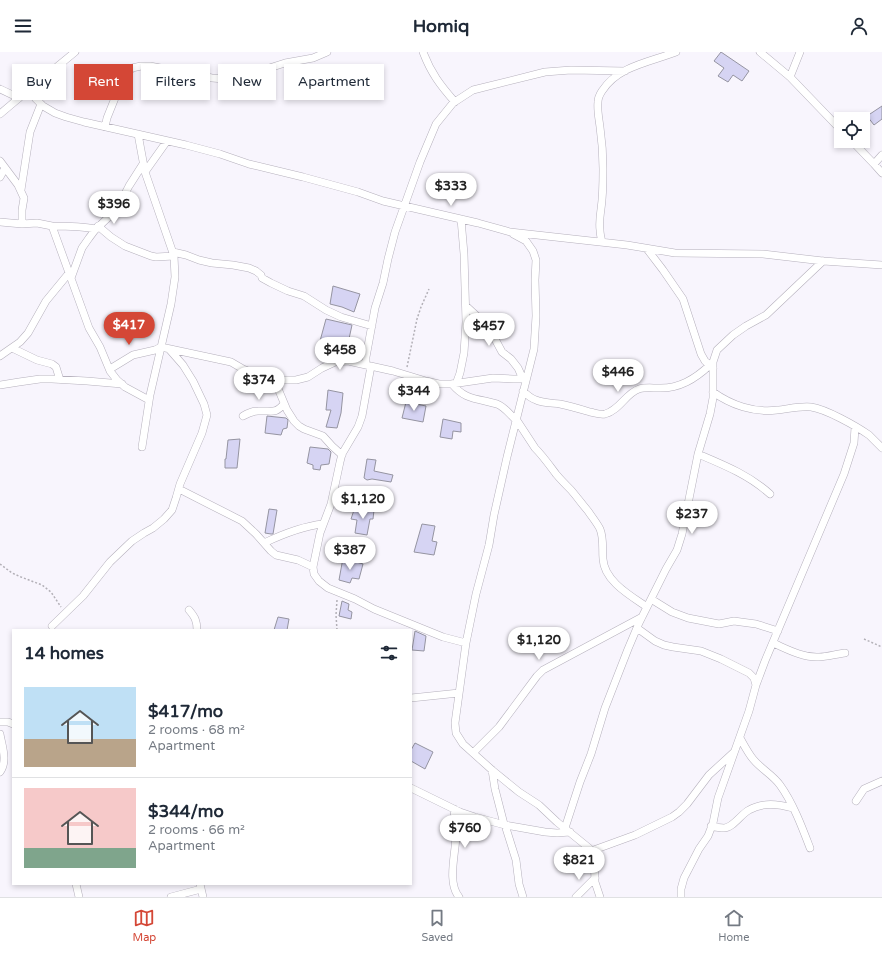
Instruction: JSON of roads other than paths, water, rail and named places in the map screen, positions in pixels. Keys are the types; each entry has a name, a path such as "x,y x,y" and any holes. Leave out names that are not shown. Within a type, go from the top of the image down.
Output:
{"street":[{"path":"60,64 75,52"},
{"path":"105,127 107,118 123,78 132,68 150,66 224,79 241,77 285,63 313,58 327,52"},
{"path":"423,52 432,74 455,102"},
{"path":"602,242 599,219 603,189 602,148 598,101 600,95 612,78 624,71 643,62 676,52"},
{"path":"760,52 790,77 834,123"},
{"path":"790,77 800,52"},
{"path":"466,643 429,632 374,609 355,599 328,588 319,581 314,574 313,567 320,533 331,504 342,455 358,427 362,416 372,326 395,232 420,162 436,124 455,102 473,90 545,72 571,70 624,71"},
{"path":"0,89 12,95"},
{"path":"0,114 17,100"},
{"path":"38,100 55,113 66,117 220,154 249,164 358,192 383,201 510,232 626,245 675,253 763,254 823,261 882,265"},
{"path":"21,190 30,132 41,104"},
{"path":"138,134 144,168 173,254 174,277 170,304 149,400 142,447"},
{"path":"0,356 20,342 28,333 46,301 70,275 82,248 97,228 118,207 129,186 167,141"},
{"path":"859,148 882,174"},
{"path":"874,164 882,155"},
{"path":"0,162 18,184 24,198 22,224"},
{"path":"0,177 5,168"},
{"path":"454,384 460,373 464,353 466,322 464,254 461,219"},
{"path":"0,222 22,224 37,223 52,226 97,228 125,246 151,256 156,257 173,254 186,255 212,263 249,268 256,271 262,278 271,283 288,291 304,296 326,310 341,317 372,326"},
{"path":"52,226 89,328 110,369 117,380 125,387 149,400"},
{"path":"510,232 526,241 533,251 536,260 536,316 534,349 525,379 466,643 455,723 456,733 464,744 492,770 539,805 591,851 594,855 595,878 600,897"},
{"path":"647,249 683,299 701,354 705,361 712,366"},
{"path":"567,830 580,782 591,754 605,708 642,616 676,550 682,534 698,454 710,414 713,392 712,366 717,350 733,335 766,315 823,261"},
{"path":"466,306 479,318 495,339 502,352 518,368 525,379"},
{"path":"110,369 133,354 154,350 161,347 231,362 243,369 274,380 296,380 308,377 335,362 348,361 432,382 454,384 493,378 525,379"},
{"path":"12,348 37,360 49,362 56,367 60,380"},
{"path":"52,626 83,596 110,562 132,541 153,528 172,510 202,433 207,415 204,404 193,381 183,365 169,349"},
{"path":"523,391 529,397 541,402 570,406 599,414 606,414 614,409 632,392 639,389 652,387 663,388 681,384 692,380 712,366"},
{"path":"0,385 40,379 122,384"},
{"path":"274,380 290,416 299,426 323,436 342,455"},
{"path":"454,384 461,393 466,396 495,403 501,406 516,420 535,448 572,491 600,528 603,548 602,560 608,575 621,588 647,607"},
{"path":"713,392 731,403 750,409 765,411 809,407 820,409 869,435 882,448"},
{"path":"243,416 252,411 273,412 284,404"},
{"path":"681,897 681,889 684,878 699,849 708,836 712,826 718,798 740,738 756,685 844,474 854,443 855,427"},
{"path":"698,454 744,475 770,494"},
{"path":"179,489 242,521 276,555 298,560 313,567"},
{"path":"264,543 297,530 313,525 323,524"},
{"path":"651,599 672,612 688,618 719,624 734,621 756,624 778,631"},
{"path":"189,610 197,622 197,629"},
{"path":"473,753 500,727 543,670 642,616"},
{"path":"637,628 664,645 701,651 721,659 749,673 754,678 756,685"},
{"path":"773,643 794,652 813,657 845,653"},
{"path":"412,698 459,693"},
{"path":"0,722 12,724"},
{"path":"0,734 4,758 3,766 0,772"},
{"path":"740,738 753,759 781,786 802,825 810,848"},
{"path":"591,851 635,835 672,817 687,804 709,775 735,752"},
{"path":"492,770 504,824 516,860 519,884 523,897"},
{"path":"856,801 864,789 882,781"},
{"path":"412,788 454,809 475,817 545,832 557,833 567,830"},
{"path":"712,826 724,828 728,827 750,809 762,805 781,805 793,808"},
{"path":"454,809 456,830 452,876 454,888 459,897"},
{"path":"576,897 595,878"},
{"path":"76,885 79,897"},
{"path":"171,897 201,886 203,897"}]}
